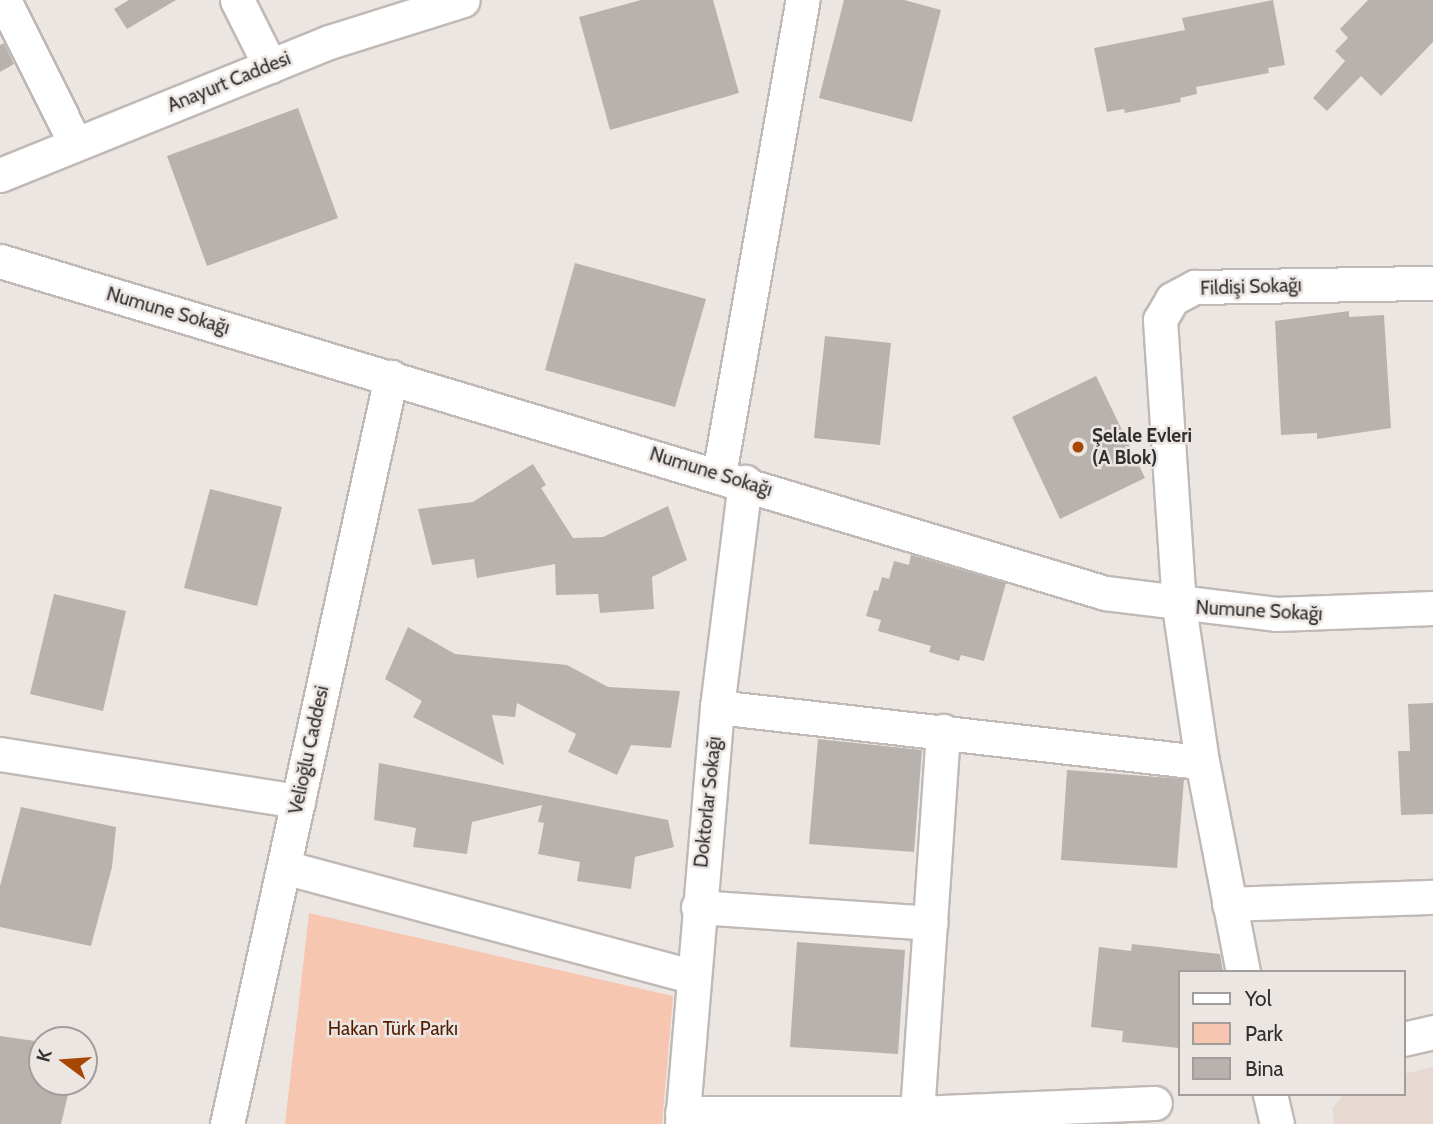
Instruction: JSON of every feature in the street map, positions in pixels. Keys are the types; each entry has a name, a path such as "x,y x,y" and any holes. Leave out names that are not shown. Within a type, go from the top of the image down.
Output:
{"street":[{"path":"4,0 75,143"},
{"path":"237,0 270,65"},
{"name":"Anayurt Caddesi","path":"0,175 270,65 463,0"},
{"name":"Doktorlar Sokağı","path":"682,1119 691,976 717,707 732,478 803,0"},
{"name":"Numune Sokağı","path":"0,261 732,478 1050,579 1179,606 1334,615 1433,608"},
{"name":"Fildişi Sokağı","path":"1243,970 1202,762 1179,606 1159,332 1165,309 1182,291 1195,287 1433,282"},
{"name":"Velioğlu Caddesi","path":"227,1124 391,377"},
{"path":"717,707 1202,762"},
{"path":"917,1113 943,731"},
{"path":"0,754 298,801"},
{"path":"284,867 691,976"},
{"path":"1229,904 1433,897"},
{"path":"698,907 930,923"},
{"path":"1405,1039 1433,1032"},
{"path":"1270,1096 1277,1124"},
{"path":"682,1119 1155,1103"}],"shaded area":[{"path":"1433,1067 1433,1124 1334,1124 1332,1108 1343,1096 1405,1096 1405,1074"}],"green space":[{"name":"Hakan Türk Parkı","path":"309,913 673,996 662,1124 285,1124"}],"building":[{"path":"129,0 176,0 127,29 114,9"},
{"path":"641,0 713,0 739,93 610,130 579,17"},
{"path":"844,0 904,0 941,10 912,122 819,98"},
{"path":"1273,0 1285,65 1268,68 1269,73 1196,87 1197,94 1180,98 1181,102 1125,113 1124,109 1107,112 1094,48 1185,30 1182,18"},
{"path":"1368,0 1433,0 1433,42 1381,96 1361,76 1327,111 1313,98 1345,61 1335,51 1348,38 1340,29"},
{"path":"4,43 14,64 0,72 0,45"},
{"path":"298,108 338,218 207,266 167,156"},
{"path":"575,263 706,299 675,407 545,370"},
{"path":"1349,311 1349,317 1384,315 1391,428 1317,439 1317,433 1281,435 1275,321"},
{"path":"825,336 891,343 880,445 814,438"},
{"name":"Şelale Evleri (A Blok)","path":"1096,376 1145,478 1060,519 1012,417"},
{"path":"533,464 546,485 541,488 573,538 603,537 668,506 687,560 652,577 654,609 600,613 598,594 556,595 555,564 477,578 474,559 432,565 418,509 473,502"},
{"path":"210,489 282,507 257,606 184,588"},
{"path":"911,555 1006,583 984,661 961,655 959,661 929,652 931,646 878,631 881,620 866,616 874,590 878,591 882,577 889,579 894,561 909,565"},
{"path":"54,594 126,611 103,711 30,694"},
{"path":"408,627 455,654 567,665 608,687 680,691 671,748 631,745 617,775 568,752 576,734 517,703 515,717 492,715 504,765 413,717 422,701 385,679"},
{"path":"1433,703 1433,814 1401,815 1398,751 1410,751 1408,704"},
{"path":"818,739 922,750 914,852 809,844"},
{"path":"379,763 668,820 674,847 635,857 631,889 577,881 580,862 538,854 544,823 538,822 542,805 472,822 467,854 413,847 416,828 374,820"},
{"path":"1067,770 1184,779 1177,868 1061,860"},
{"path":"21,807 116,827 112,867 91,946 0,927 0,886"},
{"path":"797,942 905,950 898,1054 790,1047"},
{"path":"1132,944 1220,954 1223,970 1178,970 1178,1048 1122,1042 1123,1031 1091,1027 1099,947 1131,951"},
{"path":"0,1036 28,1040 28,1096 68,1096 61,1124 0,1124"}],"place":[{"name":"Şelale Evleri (A Blok)","path":"1078,447"}]}
